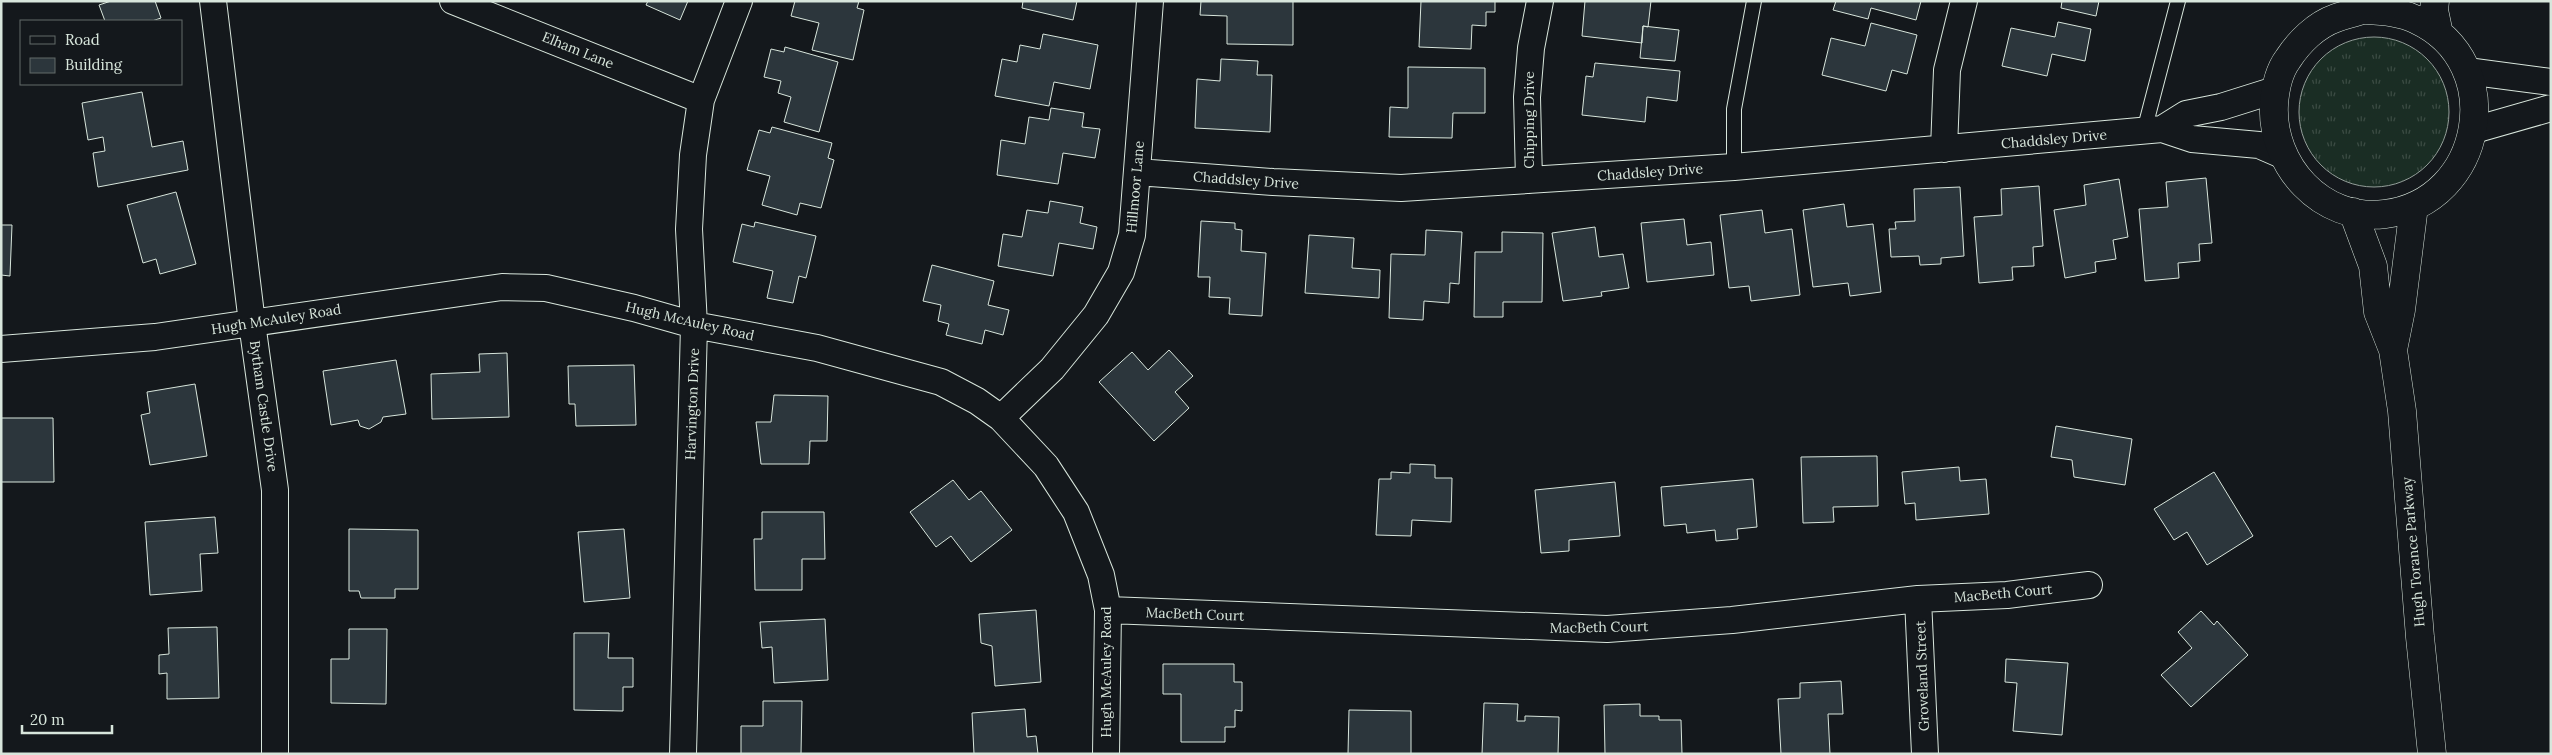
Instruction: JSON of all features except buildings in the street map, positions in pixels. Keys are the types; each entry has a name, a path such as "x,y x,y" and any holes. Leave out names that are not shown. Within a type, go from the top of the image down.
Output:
{"street":[{"name":"Bytham Castle Drive","path":"213,1 252,323 275,490 275,754"},
{"name":"Elham Lane","path":"453,1 701,100"},
{"name":"Harvington Drive","path":"683,754 694,325 689,229 693,155 701,100 738,1"},
{"name":"Hillmoor Lane","path":"1001,418 1052,369 1096,315 1120,272 1132,235 1150,1"},
{"name":"Chipping Drive","path":"1529,180 1527,97 1531,48 1540,1"},
{"path":"1944,149 1947,70 1964,1"},
{"path":"2435,1 2434,10 2439,34"},
{"path":"2371,6 2417,20 2439,34 2456,51 2467,71 2475,100 2474,130 2463,162 2442,188 2414,206 2384,214 2353,212 2324,201 2299,182 2282,155 2273,123 2275,90 2286,60 2306,35 2334,18 2371,6"},
{"path":"2467,71 2551,82"},
{"name":"Chaddsley Drive","path":"2153,130 2186,114 2221,107 2275,90"},
{"path":"2474,130 2551,108"},
{"name":"Chaddsley Drive","path":"1137,172 1273,182 1401,188 1734,167 2153,130 2192,139 2259,144 2282,155"},
{"name":"Hugh Torance Parkway","path":"2393,350 2401,310 2414,206"},
{"name":"Hugh Torance Parkway","path":"2353,212 2373,266 2378,312 2393,350 2402,411 2420,637 2432,754"},
{"name":"Hugh McAuley Road","path":"1,349 155,337 502,287 546,288 634,308 694,325 817,348 941,382 977,401 1001,418 1046,466 1076,512 1101,575 1108,610 1106,754"},
{"name":"MacBeth Court","path":"1108,610 1606,629 1732,620 1918,599 2007,595 2089,585"},
{"name":"Groveland Street","path":"1918,599 1925,754"}],"lane":[{"path":"1734,167 1734,108 1754,1"},
{"path":"2153,130 2178,1"}],"green space":[{"path":"2374,37 2403,43 2427,59 2443,83 2449,112 2443,141 2427,165 2403,181 2374,187 2345,181 2321,165 2305,141 2299,112 2305,83 2321,59 2345,43"}]}
